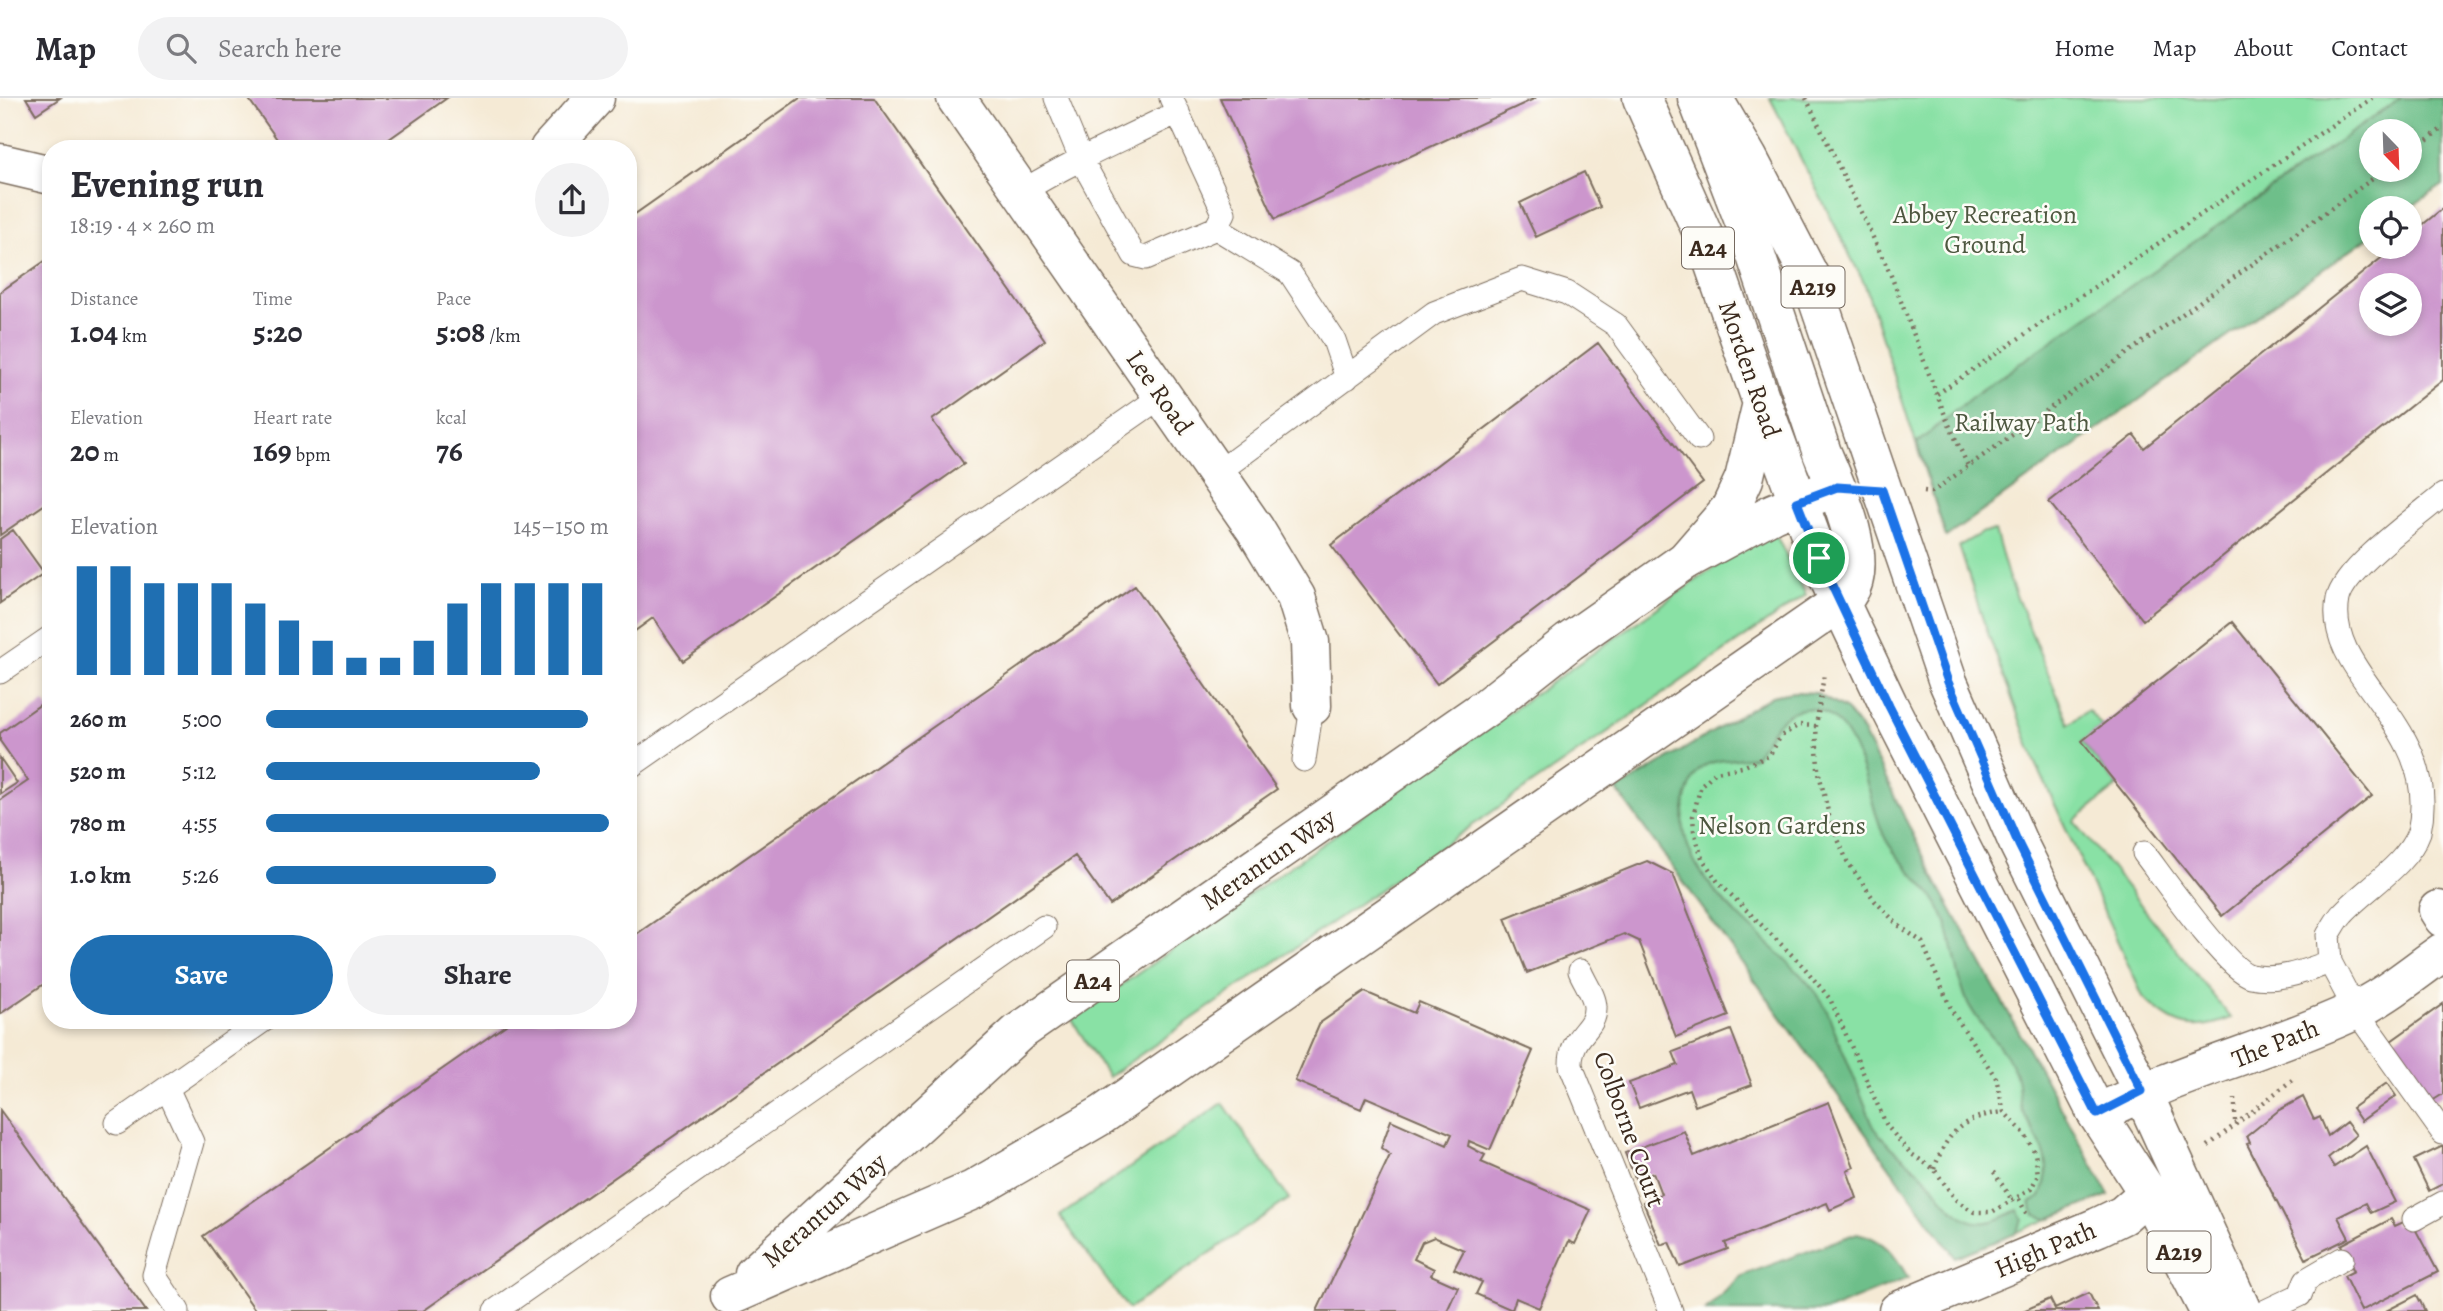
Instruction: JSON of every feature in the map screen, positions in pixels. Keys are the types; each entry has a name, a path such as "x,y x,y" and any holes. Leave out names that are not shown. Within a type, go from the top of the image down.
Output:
{"main road":[{"path":"557,140 595,98"},
{"name":"Lee Road","path":"957,98 1217,473 1296,597 1310,642 1312,706"},
{"name":"Morden Road","path":"1642,98 1705,239 1797,502 1840,602 2097,1114 2148,1193 2209,1311"},
{"name":"Morden Road","path":"1697,98 1747,229 1822,453 1837,487 1856,556 1849,591 1840,602"},
{"name":"A219","path":"1713,98 1748,158 1810,277 1954,694 2019,845 2142,1091 2242,1311"},
{"path":"0,163 42,173"},
{"name":"Merantun Way","path":"720,1303 1019,1032 1488,706 1569,642 1686,560 1739,495 1762,402"},
{"path":"1686,560 1797,502 1837,487 1882,490"},
{"name":"Merantun Way","path":"720,1303 973,1190 1102,1115 1840,602"},
{"name":"The Path","path":"2097,1114 2142,1091 2219,1065 2356,1010 2443,953"},
{"name":"High Path","path":"1898,1311 2098,1227 2123,1215 2148,1193"}],"lane":[{"path":"1023,191 1061,168 1082,161 1174,105 1224,214 1216,228 1146,258 1134,255 1082,161 1056,98"},
{"path":"1216,228 1290,273 1334,340 1347,377"},
{"path":"1217,473 1434,313 1522,279 1567,293 1616,325 1699,439"},
{"path":"637,762 1162,396"},
{"path":"2443,495 2365,558 2338,597 2339,638 2416,742 2426,806 2418,835 2382,880 2343,912 2328,935 2330,962 2356,1010 2443,1133"},
{"path":"0,672 42,643"},
{"path":"1304,760 1312,706"},
{"path":"2144,853 2226,958 2247,975 2273,978 2330,962"},
{"path":"495,1311 1044,928"},
{"name":"Colborne Court","path":"1580,971 1595,1005 1592,1024 1578,1035 1571,1051 1571,1066 1671,1311"},
{"path":"117,1123 251,1029"},
{"path":"167,1088 192,1142 154,1275 178,1311"},
{"path":"2414,1219 2443,1203"},
{"path":"2266,1311 2300,1295 2306,1280 2342,1259"}],"path":[{"path":"1806,98 1890,273 1968,466"},
{"path":"1937,394 2372,98"},
{"path":"2422,143 2443,128"},
{"path":"1924,491 1932,492 2368,182"},
{"path":"1816,726 1799,725 1781,736 1769,756 1716,772 1701,785 1693,816 1694,831 1702,858 1718,882 1803,966 1830,999 1858,1068 1887,1126 1910,1153 1934,1169 1956,1200 1974,1212 1992,1212 2031,1189 2038,1175 2035,1153 2004,1112 1996,1078 1952,1012 1922,942 1898,925 1875,901 1847,861 1830,820 1818,769 1816,726 1824,675"},
{"path":"1934,1169 1945,1142 1964,1122 2004,1112"},
{"path":"2202,1152 2235,1125"},
{"path":"1994,1172 2013,1202"}],"green space":[{"name":"Abbey Recreation Ground","path":"1770,98 2443,98 2443,185 2422,199 2422,196 2359,196 2359,244 1946,537 1865,285"},
{"name":"Railway Path","path":"2401,98 2443,98 2443,185 2422,199 2422,196 2359,196 2359,244 1946,537 1917,443 1973,396 2359,127 2359,182 2422,182 2422,119 2371,119"},
{"path":"1772,527 1806,595 1108,1077 1072,1020"},
{"path":"1995,531 2008,576 2069,724 2088,710 2102,726 2082,742 2118,786 2074,821 2231,1018 2205,1026 2184,1025 2164,1015 2143,997 2035,761 1959,546 1983,532"},
{"name":"Nelson Gardens","path":"1792,692 1815,693 1846,710 1864,734 1933,876 2109,1195 1955,1257 1617,790 1772,696"},
{"path":"1792,692 1815,693 1846,710 1864,734 1933,876 2109,1195 2048,1219 2035,1215 2030,1203 2041,1197 2047,1169 2046,1159 2022,1109 2015,1072 1967,1001 1944,917 1932,896 1885,838 1852,744 1842,727 1829,715 1812,709 1792,712 1771,732 1755,757 1716,762 1700,769 1689,788 1685,804 1684,832 1693,859 1710,885 1802,976 1823,1002 1879,1134 1964,1217 1984,1222 1996,1220 2018,1210 2023,1219 2015,1234 1955,1257 1617,790 1772,696"},
{"path":"1223,1103 1289,1199 1128,1309 1060,1216"},
{"path":"1857,1233 1875,1239 1888,1249 1908,1278 1827,1311 1705,1311 1741,1276"}],"building":[{"path":"26,98 60,98 36,114"},
{"path":"248,98 447,98 388,140 278,140"},
{"path":"800,98 874,98 1045,340 932,420 964,464 683,661 653,618 637,630 637,213"},
{"path":"1220,98 1536,98 1275,219"},
{"path":"1584,172 1600,207 1536,237 1520,203"},
{"path":"2443,208 2443,380 2143,620 2049,502 2134,435 2144,448 2359,276 2359,336 2422,336 2422,273 2363,273 2380,259 2422,259 2422,225"},
{"path":"42,263 42,506 0,535 0,292"},
{"path":"1598,343 1703,483 1437,684 1331,545"},
{"path":"13,530 42,570 42,574 0,603 0,539"},
{"path":"1135,586 1277,789 1110,905 1075,856 423,1311 256,1311 203,1236 500,1029 637,1029 637,934"},
{"path":"2232,622 2372,796 2222,916 2082,741"},
{"path":"42,703 42,985 0,1014 0,800 28,781 0,741 0,733"},
{"path":"0,758 17,783 0,794"},
{"path":"1647,861 1673,874 1729,1016 1676,1037 1639,941 1624,934 1527,973 1505,918"},
{"path":"1365,992 1414,1013 1419,1002 1533,1051 1490,1150 1469,1141 1468,1146 1485,1155 1481,1162 1591,1210 1575,1244 1569,1241 1539,1308 1516,1298 1512,1310 1476,1294 1482,1282 1454,1269 1464,1250 1434,1237 1422,1242 1414,1259 1434,1269 1431,1275 1458,1287 1447,1311 1317,1311 1390,1155 1381,1148 1391,1120 1447,1145 1452,1134 1366,1097 1361,1109 1295,1081 1320,1023"},
{"path":"2443,1004 2443,1094 2432,1101 2391,1041"},
{"path":"1731,1030 1752,1085 1695,1106 1689,1089 1639,1108 1629,1083 1678,1065 1673,1052"},
{"path":"2387,1083 2396,1096 2361,1121 2352,1108"},
{"path":"2303,1097 2314,1120 2320,1117 2328,1136 2346,1122 2356,1135 2328,1158 2334,1167 2366,1146 2395,1202 2371,1213 2366,1203 2338,1217 2349,1238 2306,1259 2247,1144 2250,1143 2247,1136 2279,1110"},
{"path":"1829,1102 1854,1167 1847,1170 1857,1198 1830,1210 1827,1203 1725,1243 1728,1249 1680,1267 1669,1242 1661,1245 1643,1202 1661,1194 1653,1173 1636,1180 1625,1153 1684,1131 1694,1156"},
{"path":"0,1110 146,1311 0,1311"},
{"path":"2443,1146 2443,1184 2429,1191 2414,1160"},
{"path":"2391,1219 2395,1226 2410,1219 2438,1272 2361,1311 2344,1276 2354,1271 2341,1245"},
{"path":"2089,1293 2098,1311 2023,1311 2050,1299 2055,1309"},
{"path":"2417,1295 2425,1311 2386,1311"}],"route":[{"path":"1837,487 1882,490 1948,682 2019,845 2142,1091 2097,1114 1889,706 1854,627 1819,558 1797,502 1837,487"}]}
